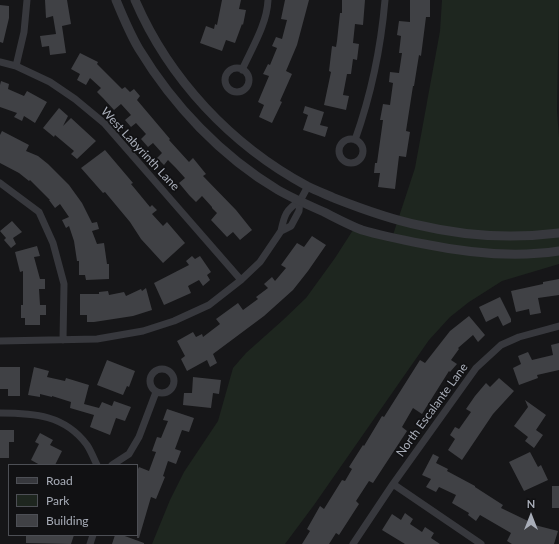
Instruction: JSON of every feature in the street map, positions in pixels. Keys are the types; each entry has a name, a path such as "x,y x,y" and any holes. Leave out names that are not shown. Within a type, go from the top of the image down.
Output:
{"street":[{"path":"16,66 24,32 27,0"},
{"path":"116,0 133,37 150,67 168,91 212,139 250,171 278,190 361,229 395,238 447,249 475,252 506,254 559,250"},
{"path":"135,0 154,39 165,56 182,80 206,108 224,126 261,157 308,186 376,214 444,231 475,235 506,236 559,233"},
{"path":"242,70 259,34 268,7 268,0"},
{"path":"355,140 368,99 381,33 385,0"},
{"name":"West Labyrinth Lane","path":"0,62 16,66 50,82 75,98 104,123 241,280"},
{"path":"0,183 39,212 53,243 64,284 63,340"},
{"path":"0,341 97,339 143,331 174,321 209,304 241,280 260,262 281,231 291,226 299,211 300,201 308,186"},
{"name":"North Escalante Lane","path":"353,544 393,484 470,375 501,345 518,337 559,326"},
{"path":"114,464 129,454 139,437 156,392"},
{"path":"0,413 23,413 43,416 64,424 78,434 88,446 97,464"},
{"path":"393,484 480,544"}],"green space":[{"path":"442,0 559,0 557,111 559,137 559,264 502,281 469,302 450,317 429,340 314,505 285,544 152,544 170,500 184,472 218,421 233,368 246,353 306,298 353,230 391,241 415,168 440,31"}],"building":[{"path":"45,0 67,0 71,24 62,26 66,53 50,55 49,46 42,47 40,36 56,34 53,16 46,18"},
{"path":"222,0 241,0 239,9 246,10 243,25 242,24 235,43 226,40 222,51 200,43 206,26 214,29 215,24 217,25"},
{"path":"285,0 309,0 297,45 286,71 292,74 280,101 282,102 272,123 259,117 264,105 258,102 269,76 263,74 268,64 270,65 277,48 272,46 276,37 282,39 287,20 281,19"},
{"path":"342,0 365,0 363,25 355,24 353,43 359,44 357,60 353,59 351,74 347,74 343,95 349,96 346,110 324,105 331,72 329,71 332,46 336,47 340,13 342,13"},
{"path":"410,0 430,0 430,17 426,17 421,56 419,55 413,86 406,131 410,132 406,157 399,156 395,189 378,187 380,173 374,173 375,163 377,163 383,120 380,120 383,104 390,105 393,83 389,82 390,72 399,73 402,53 399,53 401,36 397,35 399,21 410,22"},
{"path":"0,5 9,6 9,18 3,43 0,42"},
{"path":"80,53 98,62 97,64 122,89 125,87 130,92 134,89 140,96 137,100 170,139 169,140 189,162 193,158 206,174 203,176 236,210 252,230 240,240 233,232 227,237 211,220 217,213 202,196 196,202 189,195 179,183 185,178 168,160 164,165 157,158 162,153 153,143 148,147 141,139 146,134 136,123 131,127 125,120 131,115 121,104 114,110 97,92 101,88 90,78 86,85 77,80 80,74 71,69"},
{"path":"1,81 9,84 8,89 24,96 27,91 47,102 35,123 24,116 22,121 14,117 17,113 0,107"},
{"path":"305,106 324,112 320,125 328,127 325,137 303,130 308,115 303,113"},
{"path":"59,108 68,116 63,126 71,118 96,141 77,159 71,154 74,151 55,135 54,137 43,128"},
{"path":"2,131 29,145 26,151 38,156 69,185 82,203 92,223 97,222 99,229 92,231 97,244 104,243 107,264 109,264 109,279 86,280 85,275 79,275 79,261 77,261 74,241 69,226 66,228 62,220 69,217 60,204 55,208 50,200 30,180 29,181 19,173 0,163 0,135"},
{"path":"105,150 133,183 131,184 150,207 152,205 157,210 152,214 163,226 167,222 185,243 163,263 141,239 130,222 105,192 103,193 81,168"},
{"path":"12,221 22,232 13,238 16,244 11,248 4,240 6,238 0,231"},
{"path":"312,236 326,245 293,290 264,316 213,354 217,363 210,367 207,360 187,371 181,359 185,356 177,341 193,332 196,337 202,334 203,337 220,324 216,319 238,303 243,310 258,299 256,297 268,288 264,284 272,277 275,281 286,268 281,265 297,243 304,247"},
{"path":"37,246 40,256 34,257 40,279 45,279 45,289 39,289 40,305 46,305 46,315 40,315 40,325 25,325 25,318 21,318 21,305 23,305 23,271 20,272 15,252"},
{"path":"192,256 195,259 200,256 211,272 207,275 210,280 203,286 199,280 188,286 191,293 164,305 154,283 189,265 186,261"},
{"path":"559,279 559,295 538,298 541,313 530,315 529,309 516,312 511,291"},
{"path":"146,288 152,310 133,316 94,322 87,322 87,315 80,315 80,294 99,294 99,292 108,291 109,295 124,292 126,296 141,289 142,291"},
{"path":"500,297 511,319 511,322 503,326 498,316 486,322 479,307"},
{"path":"469,316 485,335 478,342 473,335 458,348 459,349 451,360 457,364 450,372 449,371 422,414 413,408 402,427 407,431 373,483 369,481 356,501 359,504 339,535 336,533 329,544 302,544 310,531 307,529 320,506 324,509 342,480 345,481 352,469 349,467 382,416 384,417 420,360 425,363 450,331"},
{"path":"559,343 559,370 537,375 538,378 519,385 513,368 521,364 518,356 528,352 532,360 553,355 551,345"},
{"path":"107,360 135,371 129,387 127,386 123,395 97,385"},
{"path":"0,367 20,367 20,396 8,396 8,389 0,389"},
{"path":"34,367 49,371 47,377 65,381 66,378 89,385 84,404 99,408 102,402 112,406 114,401 131,407 125,421 116,418 110,435 90,427 94,415 70,408 71,402 40,394 40,397 28,395"},
{"path":"193,377 221,380 219,394 213,393 211,408 183,405 184,393 192,393"},
{"path":"499,378 514,391 493,414 462,460 448,450 455,439 450,435 455,427 459,429 471,412 466,409 486,383 490,387"},
{"path":"525,400 546,415 536,430 543,435 534,448 525,441 528,437 514,426 528,407"},
{"path":"167,409 194,418 189,432 182,430 175,449 181,451 176,464 168,461 163,476 165,477 156,499 151,497 139,538 137,538 138,469 139,467 149,471 156,452 152,451 157,437 161,438 168,421 163,420"},
{"path":"0,430 14,430 14,442 9,442 9,458 0,458"},
{"path":"40,433 53,440 50,445 62,451 56,464 38,464 31,460 39,444 35,442"},
{"path":"530,452 538,467 541,465 548,480 524,491 509,462"},
{"path":"433,454 439,457 436,463 448,469 447,471 475,486 503,505 501,508 528,521 527,523 558,531 554,544 512,544 507,541 511,533 480,515 476,521 468,515 469,513 452,503 456,495 439,487 436,492 426,487 431,479 422,475"},
{"path":"552,486 559,486 559,508 552,508"},
{"path":"405,513 413,519 410,524 422,532 425,527 434,533 431,538 440,544 405,544 382,530 392,514 401,520"},
{"path":"26,536 74,536 71,544 26,543"},
{"path":"115,536 125,536 144,543 144,544 112,544"}]}
